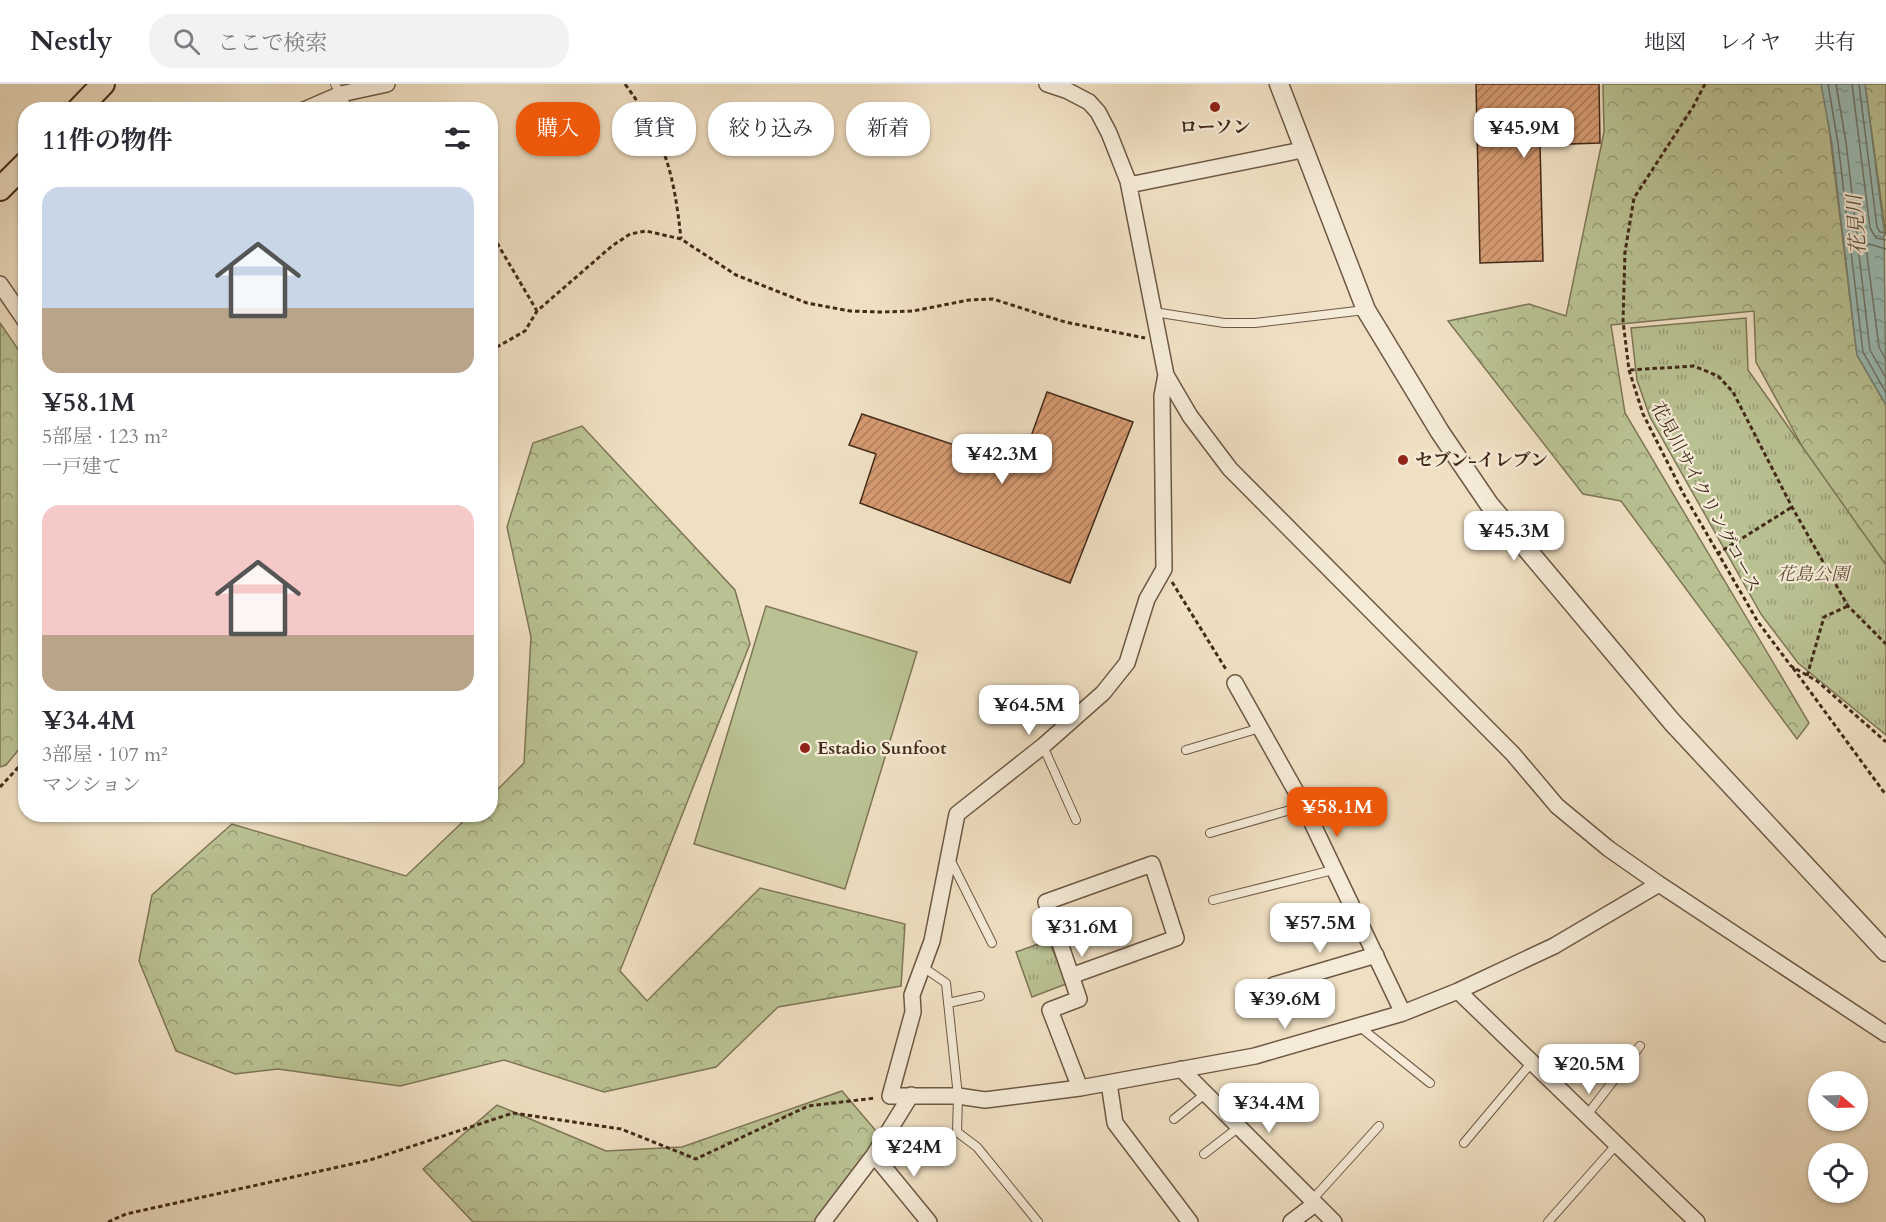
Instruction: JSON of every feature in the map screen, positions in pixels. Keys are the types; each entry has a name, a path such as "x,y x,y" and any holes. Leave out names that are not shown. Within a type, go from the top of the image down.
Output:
{"main road":[{"path":"86,102 103,84"},
{"path":"0,189 18,171"}],"street":[{"path":"317,102 338,89 387,84"},
{"path":"1047,84 1078,96 1098,112 1129,185 1166,375 1190,416 1230,469 1513,754 1557,806 1609,849 1659,884 1886,1034"},
{"path":"1279,84 1302,150 1366,310 1440,432 1489,504 1672,722 1886,952"},
{"path":"1129,185 1302,150"},
{"path":"0,284 18,309"},
{"path":"1166,375 1162,396 1164,569 1147,599 1127,663 1119,675 1103,693 1043,746 957,813 932,941 912,995 913,1012 890,1096 958,1096 985,1100 1080,1088 1255,1056 1403,1013 1458,992 1554,946 1659,884"},
{"path":"1235,683 1304,806 1403,1013"},
{"path":"1071,976 1176,938 1152,864 1046,902 1071,976 1079,999 1050,1010 1080,1088"},
{"path":"1274,985 1376,955"},
{"path":"1458,992 1697,1222"},
{"path":"1181,1070 1334,1222"},
{"path":"1108,1083 1115,1123 1190,1222"},
{"path":"823,1222 874,1155 911,1095"},
{"path":"874,1155 929,1222"},
{"path":"1291,1222 1313,1202"}],"lane":[{"path":"1153,312 1194,320 1255,323 1366,310"},
{"path":"1186,750 1260,728"},
{"path":"1043,746 1076,820"},
{"path":"1210,833 1304,806"},
{"path":"949,857 992,943"},
{"path":"1213,900 1333,870"},
{"path":"923,967 946,983 958,1096 957,1132 977,1147 1038,1222"},
{"path":"948,1003 980,996"},
{"path":"1359,1026 1430,1083"},
{"path":"1587,1115 1641,1046"},
{"path":"1464,1143 1532,1062"},
{"path":"1174,1119 1205,1094"},
{"path":"1313,1202 1379,1126"},
{"path":"1204,1154 1239,1127"},
{"path":"1548,1222 1617,1144"}],"path":[{"path":"625,84 652,125 666,154 674,179 681,239"},
{"name":"花見川サイクリングコース","path":"1705,84 1693,107 1634,198 1625,252 1623,321 1629,370 1643,414 1717,554 1758,622 1791,666 1807,676 1886,742"},
{"path":"498,347 525,332 537,311 630,234 646,231 681,239 736,275 807,303 850,311 881,312 913,311 969,300 993,299 1065,322 1159,341"},
{"path":"498,245 537,311"},
{"path":"1629,370 1694,366 1718,376 1733,392 1792,507 1848,606 1886,644"},
{"path":"1717,554 1792,507"},
{"path":"1164,569 1235,683"},
{"path":"1807,676 1824,617 1848,606"},
{"path":"1791,666 1886,795"},
{"path":"0,787 18,768"},
{"path":"108,1222 126,1214 370,1161 513,1113 621,1129 696,1159 808,1106 890,1096"}],"green space":[{"path":"1603,84 1821,84 1825,95 1857,355 1886,405 1886,591 1880,589 1756,362 1754,311 1611,325 1625,413 1809,723 1797,739 1621,501 1583,494 1448,321 1529,304 1566,316 1604,132"},
{"path":"1865,84 1886,84 1886,236"},
{"name":"花島公園","path":"1746,318 1748,370 1886,565 1886,735 1798,663 1761,614 1650,417 1637,380 1631,328"},
{"path":"0,323 18,349 18,750 6,765 0,767"},
{"path":"582,426 735,590 750,644 620,971 647,1001 760,888 905,924 901,986 778,1007 716,1067 604,1092 504,1060 400,1086 278,1069 235,1074 176,1051 139,961 152,895 232,824 406,876 463,822 498,822 498,789 524,763 531,637 507,527 533,443"},
{"name":"Estadio Sunfoot","path":"766,606 917,652 845,889 694,844"},
{"path":"1049,940 1066,984 1032,997 1016,952"},
{"path":"842,1091 888,1145 873,1169 828,1222 473,1222 423,1169 497,1105 606,1151 682,1147"}],"water":[{"name":"花見川","path":"1821,84 1865,84 1884,230 1886,405 1857,355 1832,144"}],"building":[{"path":"1476,84 1599,84 1600,143 1540,145 1543,261 1480,263"},
{"path":"1047,392 1133,422 1070,583 860,503 876,454 849,445 862,414 1020,467"}],"place":[{"name":"ローソン","path":"1215,107"},
{"name":"セブン-イレブン","path":"1403,460"},
{"name":"Estadio Sunfoot","path":"805,748"}]}
